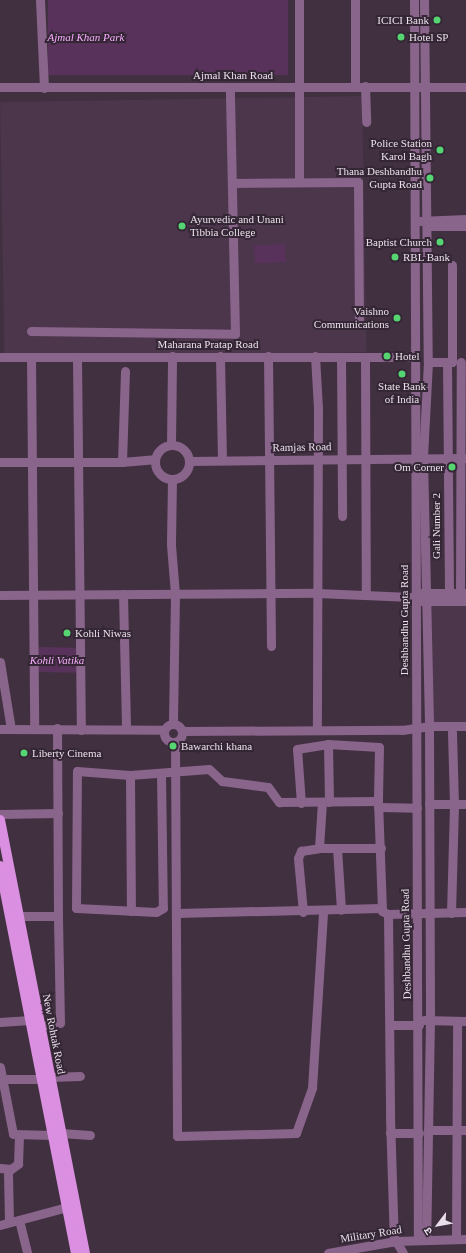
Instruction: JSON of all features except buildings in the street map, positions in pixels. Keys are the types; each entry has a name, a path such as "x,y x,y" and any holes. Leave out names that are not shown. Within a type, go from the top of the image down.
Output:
{"main road":[{"name":"New Rohtak Road","path":"0,820 40,1026 46,1078"},
{"name":"New Rohtak Road","path":"0,866 30,1020 46,1078 57,1134 85,1253"},
{"name":"New Rohtak Road","path":"57,1134 67,1207 76,1253"}],"street":[{"path":"40,0 44,88"},
{"path":"299,0 299,182"},
{"path":"355,0 355,86"},
{"name":"Deshbandhu Gupta Road","path":"414,0 415,357 419,458 417,808 419,1022 423,1132 422,1239"},
{"name":"Deshbandhu Gupta Road","path":"419,458 428,362 425,223 424,0"},
{"path":"364,86 366,122"},
{"name":"Ajmal Khan Road","path":"0,87 466,87"},
{"path":"31,331 234,334 230,87"},
{"path":"232,183 354,182 359,184 359,320"},
{"path":"414,224 466,219"},
{"path":"425,223 466,226"},
{"path":"419,597 448,593 463,593 463,458 456,362 452,265"},
{"path":"171,444 172,356"},
{"path":"220,356 222,460"},
{"path":"268,356 271,646"},
{"path":"314,356 317,459 317,729"},
{"name":"Maharana Pratap Road","path":"0,357 415,357"},
{"path":"341,357 340,458 342,516"},
{"path":"365,357 364,458 366,595"},
{"path":"31,358 34,728"},
{"path":"77,358 76,463 80,730"},
{"path":"428,362 456,362"},
{"name":"Gali Number 2","path":"448,593 448,458 456,362"},
{"path":"122,462 125,371"},
{"path":"171,444 184,449 189,460 185,474 172,479 158,473 154,459 160,448 171,444"},
{"name":"Ramjas Road","path":"189,460 463,458"},
{"path":"0,462 76,463 122,462 154,459"},
{"path":"172,479 171,545 175,594 173,723"},
{"path":"0,595 317,593 419,597 466,601"},
{"path":"123,594 126,729"},
{"name":"Deshbandhu Gupta Road","path":"419,597 429,729 430,1020 423,1132"},
{"path":"0,662 11,729"},
{"path":"0,729 56,728 80,730 164,730 173,723"},
{"path":"173,723 180,726 182,731 182,736 175,742"},
{"path":"182,731 317,729 417,730 466,726"},
{"path":"40,1026 60,1023 56,728"},
{"path":"429,729 466,732"},
{"path":"164,730 167,739 175,742"},
{"path":"451,913 454,804 452,732"},
{"path":"175,742 177,1136 296,1133 312,1088 323,911"},
{"path":"301,803 297,749 328,744 379,748 378,804 390,1025 390,1133 395,1241 403,1253"},
{"path":"319,848 326,802 328,744"},
{"path":"161,774 163,908 156,912 76,908 76,771 130,775 176,773 209,769 222,781 268,787 279,802 378,804 417,808"},
{"path":"130,775 131,911"},
{"path":"429,804 466,804"},
{"path":"0,814 58,813"},
{"path":"302,912 299,854 319,848 381,848"},
{"path":"336,848 342,910"},
{"path":"177,913 302,912 342,910 384,911 418,914 466,912"},
{"path":"19,916 58,915"},
{"path":"0,1022 30,1020"},
{"path":"390,1025 430,1020 461,1021 462,1157 456,1239"},
{"path":"0,1067 1,1079 13,1134 90,1135"},
{"path":"1,1079 80,1076"},
{"path":"390,1133 462,1130"},
{"path":"0,1168 11,1170 18,1164 19,1135"},
{"path":"8,1174 4,1223 67,1207"},
{"path":"19,1220 27,1253"},
{"name":"Military Road","path":"332,1253 369,1250 395,1241 422,1239 466,1239"}],"shaded area":[{"name":"Ayurvedic and Unani Tibbia College","path":"362,96 366,352 5,358 0,102"},
{"path":"425,595 466,595 466,728 425,728"}],"green space":[{"name":"Ajmal Khan Park","path":"48,0 288,0 288,75 48,75"},
{"path":"285,244 286,262 255,264 254,246"},
{"name":"Kohli Vatika","path":"36,647 77,648 77,673 36,672"}],"place":[{"name":"ICICI Bank","path":"437,20"},
{"name":"Hotel SP","path":"401,37"},
{"name":"Police Station Karol Bagh","path":"440,150"},
{"name":"Thana Deshbandhu Gupta Road","path":"430,178"},
{"name":"Ayurvedic and Unani Tibbia College","path":"182,226"},
{"name":"Baptist Church","path":"440,242"},
{"name":"RBL Bank","path":"395,257"},
{"name":"Vaishno Communications","path":"397,318"},
{"name":"Hotel","path":"387,356"},
{"name":"State Bank of India","path":"402,374"},
{"name":"Om Corner","path":"452,467"},
{"name":"Kohli Niwas","path":"67,633"},
{"name":"Bawarchi khana","path":"173,746"},
{"name":"Liberty Cinema","path":"24,753"}]}
